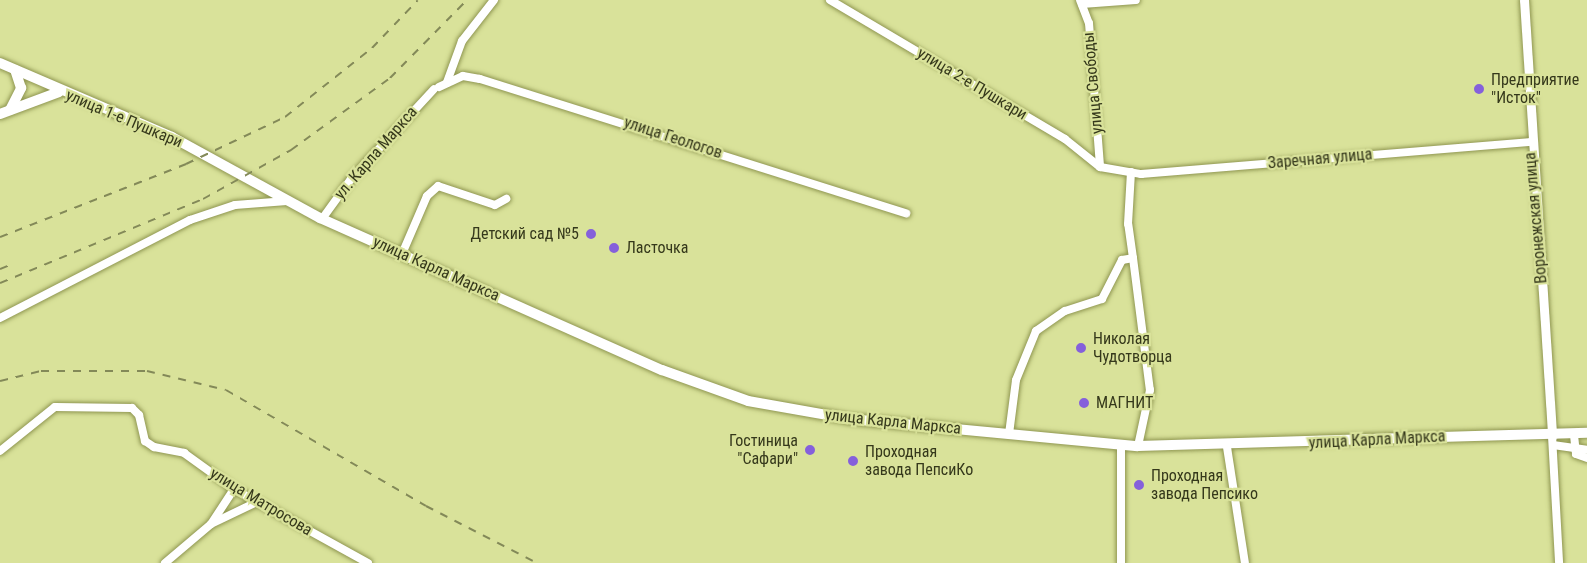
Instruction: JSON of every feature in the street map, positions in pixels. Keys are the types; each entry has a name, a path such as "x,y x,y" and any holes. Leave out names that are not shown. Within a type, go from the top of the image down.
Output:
{"main road":[{"name":"улица 1-е Пушкари","path":"0,63 60,92 172,137 247,176"},
{"path":"5,112 21,88 15,70"},
{"path":"5,112 60,92"},
{"name":"улица Карла Маркса","path":"247,176 322,219 662,370 748,402 850,419 1121,446 1227,447 1553,441 1587,434"}],"street":[{"path":"447,82 462,41 494,0"},
{"name":"улица 2-е Пушкари","path":"830,0 1065,139 1100,167"},
{"path":"1081,2 1136,0"},
{"name":"Воронежская улица","path":"1524,0 1529,142 1553,441"},
{"name":"улица Свободы","path":"1081,2 1089,23 1100,167"},
{"name":"улица Геологов","path":"436,88 463,76 480,78 906,213"},
{"name":"ул. Карла Маркса","path":"322,219 351,179 436,88"},
{"name":"Заречная улица","path":"1100,167 1131,172 1529,142"},
{"path":"1131,172 1128,224 1150,390 1138,446"},
{"path":"402,254 427,196 438,186 500,206 506,199"},
{"path":"0,318 190,220 235,205 287,201"},
{"path":"1009,434 1016,380 1036,331 1065,310 1102,299 1122,260 1133,258"},
{"name":"улица Матросова","path":"0,451 55,407 75,404 132,408 139,416 145,441 154,447 184,453 234,489 368,563"},
{"path":"1574,435 1574,448 1587,458"},
{"path":"1553,441 1559,563"},
{"name":"улица Карла Маркса","path":"1553,441 1587,450"},
{"path":"1121,446 1121,563"},
{"path":"1227,447 1245,563"},
{"path":"165,563 210,524 234,489"},
{"path":"210,524 258,502"}],"railway":[{"path":"0,237 186,164 285,117 372,48 418,0"},
{"path":"0,283 203,199 291,150 390,78 467,0"},
{"path":"0,269 10,265"},
{"path":"0,381 41,371 147,371 226,390 426,506 537,563"}],"place":[{"name":"Предприятие \"Исток\"","path":"1479,89"},
{"name":"Детский сад №5","path":"591,234"},
{"name":"Ласточка","path":"614,248"},
{"name":"Николая Чудотворца","path":"1081,348"},
{"name":"МАГНИТ","path":"1084,403"},
{"name":"Гостиница \"Сафари\"","path":"810,450"},
{"name":"Проходная завода ПепсиКо","path":"853,461"},
{"name":"Проходная завода Пепсико","path":"1139,485"}]}
